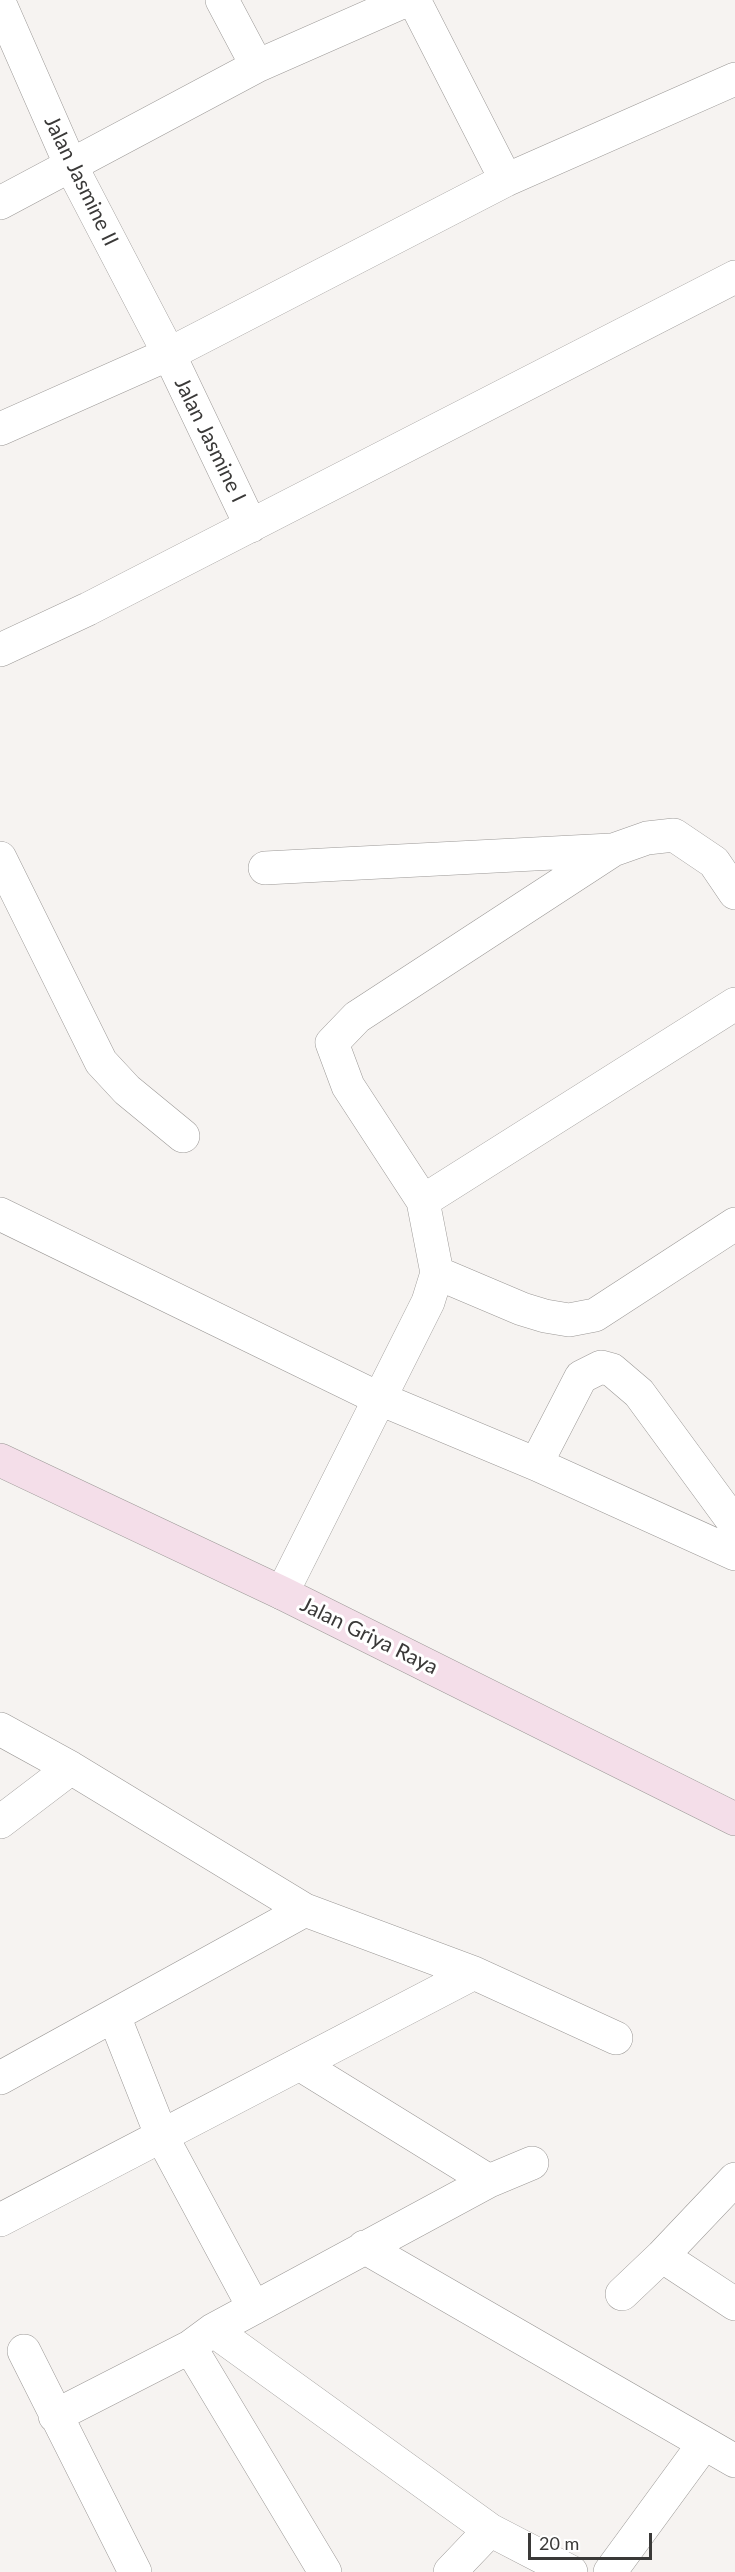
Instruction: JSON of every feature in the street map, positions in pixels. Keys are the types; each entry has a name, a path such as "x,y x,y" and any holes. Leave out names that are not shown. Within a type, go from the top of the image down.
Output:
{"street":[{"path":"222,0 257,66"},
{"path":"0,202 257,66 407,0"},
{"path":"414,0 506,180"},
{"name":"Jalan Jasmine II","path":"0,4 71,166 169,354"},
{"path":"0,429 169,354 506,180 735,79"},
{"path":"0,650 88,609 735,278"},
{"name":"Jalan Jasmine I","path":"169,354 251,526"},
{"path":"282,1593 428,1302 437,1273 423,1200 348,1086 332,1043 357,1017 613,850 647,838 674,835 714,862 735,893"},
{"path":"264,868 613,850"},
{"path":"0,858 101,1062 127,1090 183,1136"},
{"path":"423,1200 735,1004"},
{"path":"0,1214 378,1398 536,1464 735,1554"},
{"path":"437,1273 522,1309 569,1320 595,1315 735,1224"},
{"path":"536,1464 581,1377 601,1367 612,1370 639,1394 735,1524"},
{"name":"Jalan Griya Raya","path":"0,1460 282,1593 735,1819"},
{"path":"0,1729 71,1768 305,1910 474,1973 616,2038"},
{"path":"0,1822 71,1768"},
{"path":"0,2078 305,1910"},
{"path":"0,2220 474,1973"},
{"path":"114,2016 162,2137 255,2308"},
{"path":"301,2065 489,2181"},
{"path":"55,2416 364,2247 489,2181 532,2163"},
{"path":"622,2294 662,2256 735,2179"},
{"path":"364,2247 735,2462"},
{"path":"662,2256 735,2304"},
{"path":"201,2338 490,2530 571,2572"},
{"path":"201,2338 325,2572"},
{"path":"24,2351 135,2572"},
{"path":"609,2572 703,2445"},
{"path":"460,2569 490,2530"}]}
